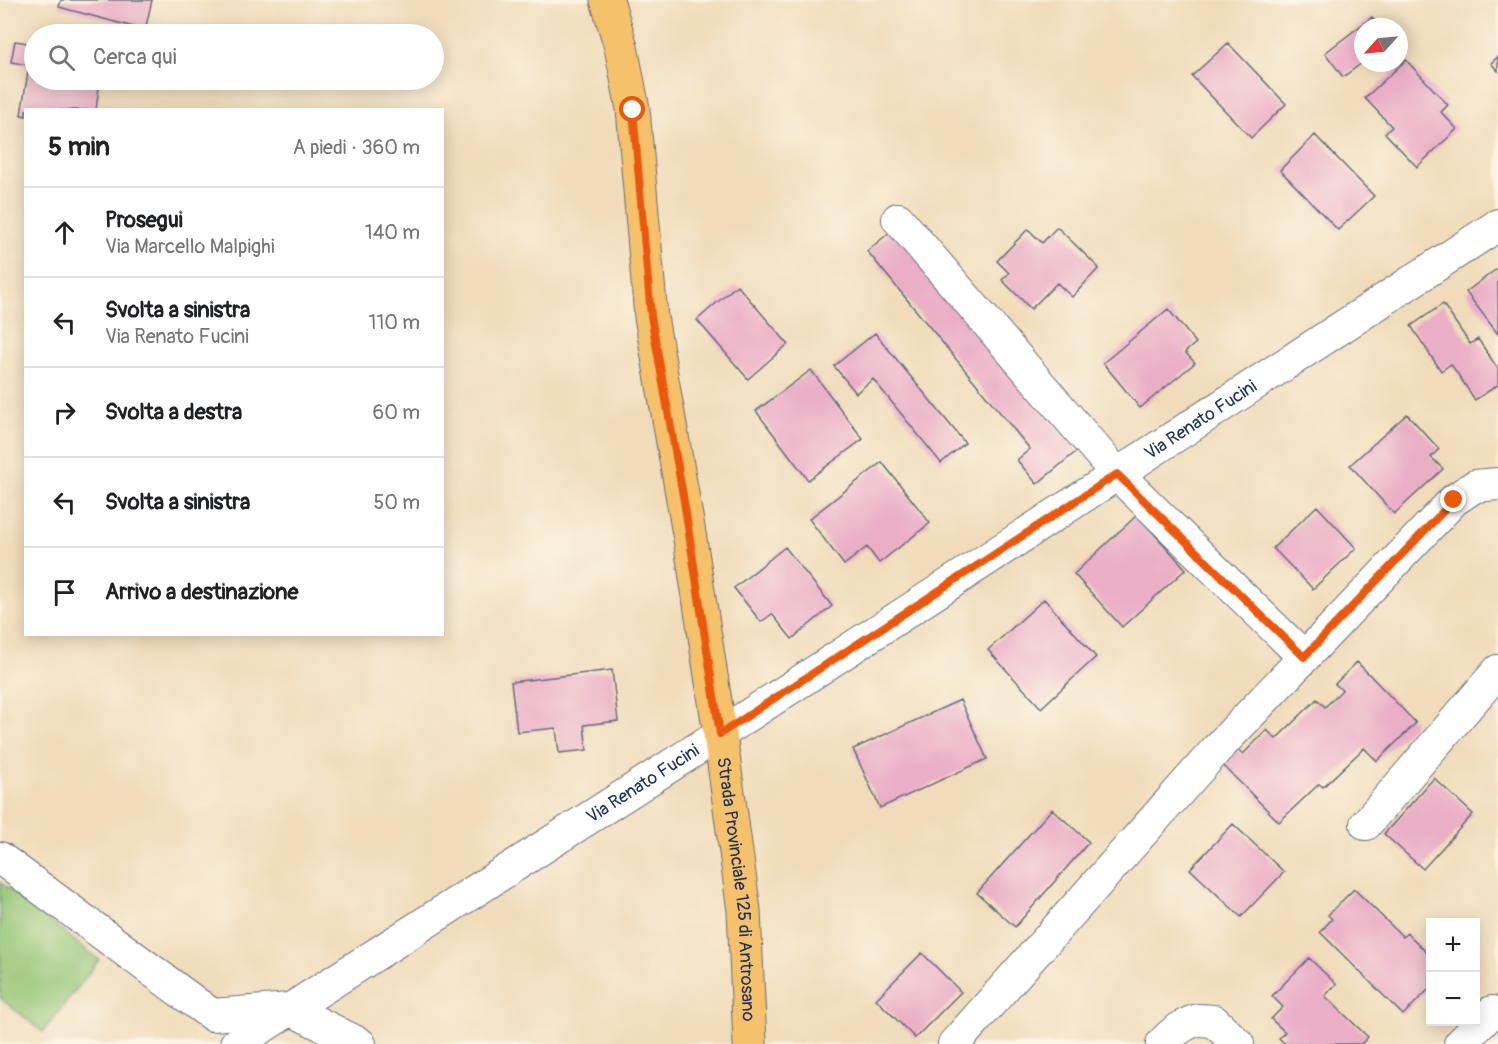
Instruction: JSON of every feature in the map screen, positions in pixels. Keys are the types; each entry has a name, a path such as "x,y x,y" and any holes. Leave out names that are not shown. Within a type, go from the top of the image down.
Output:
{"main road":[{"name":"Strada Provinciale 125 di Antrosano","path":"607,0 621,47 633,110 651,316 685,510 720,734 744,911 750,1044"}],"street":[{"path":"897,219 1117,474 1304,657"},
{"name":"Via Renato Fucini","path":"236,1044 720,734 1498,225"},
{"path":"954,1044 1215,751 1454,500 1475,486 1498,484"},
{"path":"1366,824 1498,671"},
{"path":"0,858 212,1015 290,1009 360,1044"},
{"path":"1460,1044 1492,1011"},
{"path":"1162,1044 1186,1025 1199,1020 1214,1021 1238,1044"}],"green space":[{"path":"0,882 99,960 43,1032 0,998"}],"building":[{"path":"61,0 152,0 146,24 123,24 59,7"},
{"path":"1354,31 1354,69 1343,77 1325,53"},
{"path":"15,41 24,42 24,64 11,62"},
{"path":"1228,43 1286,104 1251,138 1192,76"},
{"path":"1498,57 1498,71 1491,63"},
{"path":"1408,62 1448,105 1441,112 1457,129 1417,167 1385,133 1392,127 1365,98 1393,72 1408,72"},
{"path":"25,90 99,90 96,108 24,108 24,116 21,115"},
{"path":"1315,135 1374,196 1338,230 1280,170"},
{"path":"1057,227 1099,268 1072,297 1057,283 1031,309 1002,280 1009,273 997,261 1028,229 1042,243"},
{"path":"895,228 1077,451 1037,484 1017,460 1030,449 867,251"},
{"path":"1498,268 1498,334 1466,292"},
{"path":"737,285 788,344 748,379 697,320"},
{"path":"1443,304 1470,344 1478,339 1498,369 1498,385 1475,400 1451,364 1441,371 1411,326"},
{"path":"1168,309 1196,343 1185,352 1195,363 1140,408 1103,363"},
{"path":"875,333 965,443 941,463 873,379 856,393 834,366"},
{"path":"811,370 863,439 808,480 756,411"},
{"path":"1407,414 1439,449 1431,457 1443,469 1394,514 1350,465"},
{"path":"882,462 930,523 879,563 867,547 844,565 809,519"},
{"path":"1317,506 1356,548 1313,589 1273,548"},
{"path":"1137,515 1186,569 1122,627 1074,574"},
{"path":"785,547 832,606 792,639 772,614 761,622 734,588"},
{"path":"1044,599 1096,657 1041,708 988,650"},
{"path":"1357,662 1416,723 1377,761 1364,748 1323,787 1319,784 1279,822 1222,764 1237,749 1243,754 1267,730 1276,739 1317,699 1325,707 1342,690 1335,684"},
{"path":"612,670 618,721 584,725 587,750 559,753 556,728 517,732 511,682"},
{"path":"960,700 987,759 880,808 853,749"},
{"path":"1434,778 1473,814 1423,869 1384,834"},
{"path":"1052,809 1089,842 1015,927 977,893"},
{"path":"1233,824 1284,872 1241,917 1190,869"},
{"path":"1354,889 1403,937 1407,933 1426,952 1426,992 1403,1015 1320,932 1332,919 1328,915"},
{"path":"922,953 961,992 915,1038 876,999"},
{"path":"1309,958 1336,984 1325,996 1368,1037 1361,1044 1285,1044 1279,1038 1285,1032 1271,1019 1283,1007 1272,996"}],"route":[{"path":"633,110 651,316 684,501 720,734 1117,474 1304,657 1454,500"}]}
